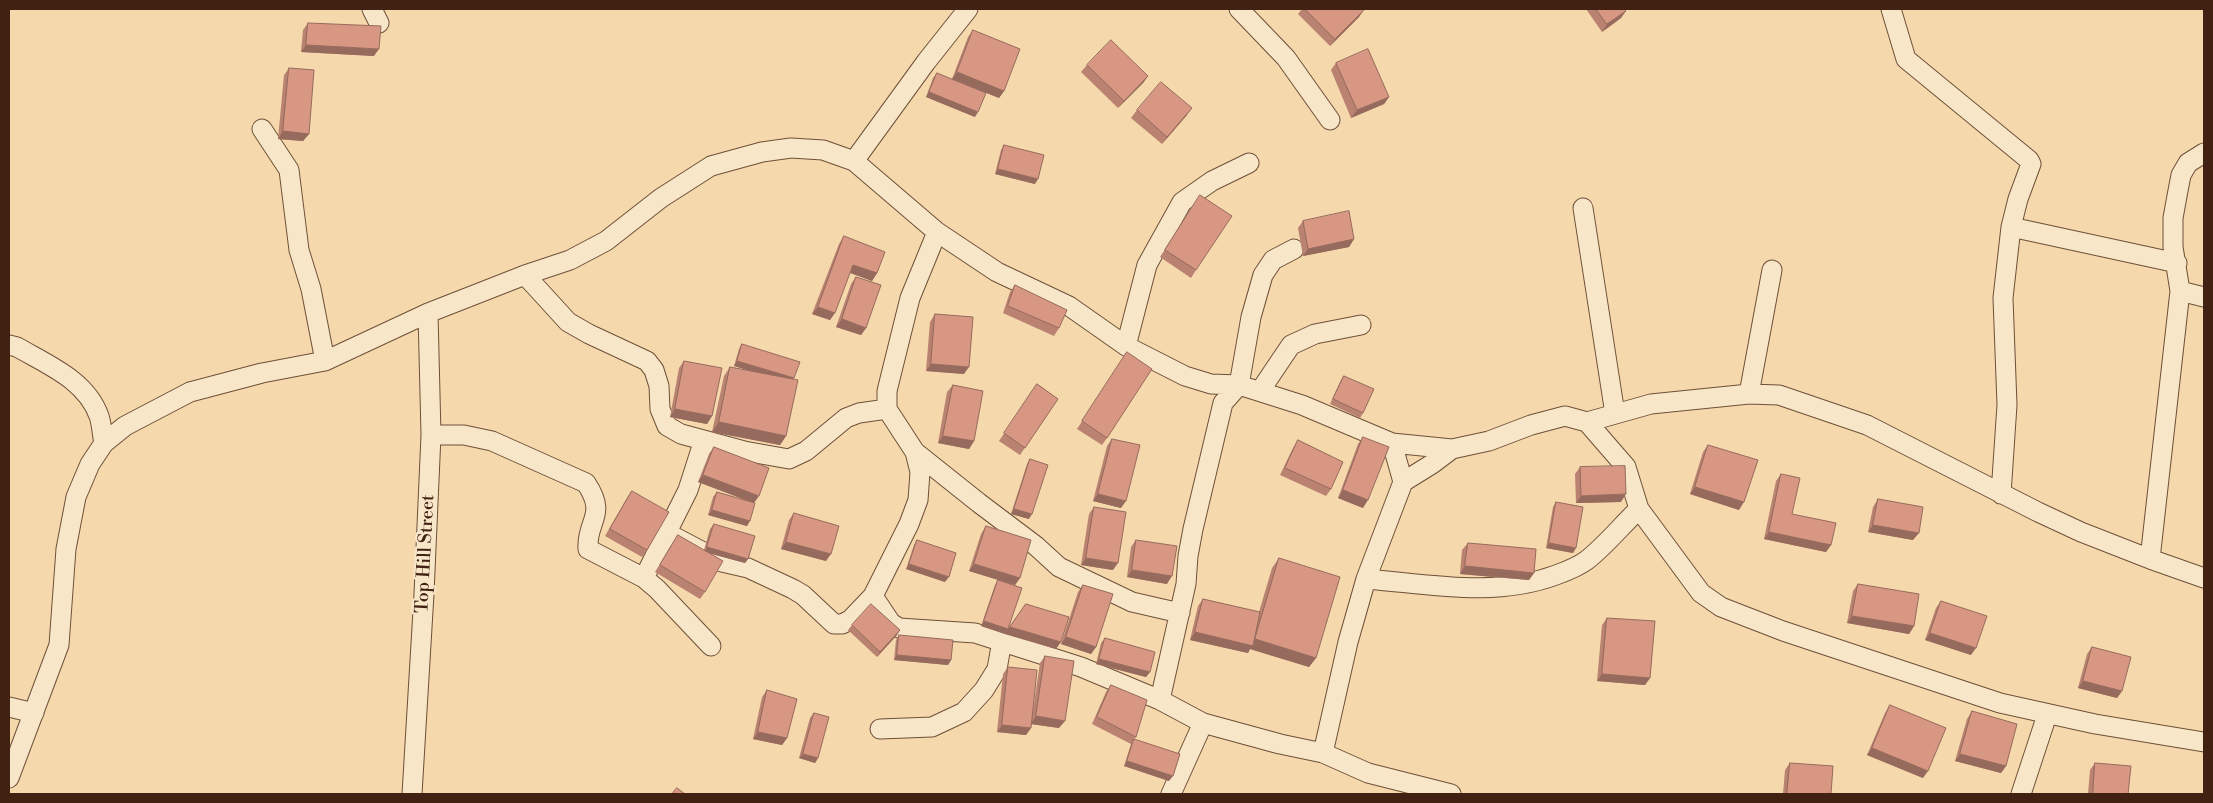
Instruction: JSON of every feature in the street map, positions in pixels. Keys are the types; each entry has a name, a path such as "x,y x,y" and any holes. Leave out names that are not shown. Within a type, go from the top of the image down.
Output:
{"street":[{"path":"854,161 926,62 968,9"},
{"path":"1239,9 1286,58 1330,120"},
{"path":"1891,9 1906,58 2030,160 2030,170 2018,198 2011,227 2003,298 2007,405 2001,494"},
{"path":"262,129 288,170 299,250 311,289 325,360"},
{"path":"2150,559 2180,291 2173,247 2173,218 2181,175 2188,163 2204,153 2204,146"},
{"path":"9,778 59,645 66,549 76,497 90,464 104,443 125,426 190,392 262,373 325,360 428,313 525,275 570,260 606,241 661,198 711,166 762,152 791,148 823,150 854,161 937,232 997,272 1069,306 1126,346 1185,376 1211,384 1239,386 1260,391 1302,405 1392,443 1452,449 1489,441 1531,425 1565,416 1587,422 1651,404 1749,394 1780,395 1867,424 2001,494 2081,532 2204,578"},
{"path":"1126,346 1147,265 1182,202 1212,181 1249,162"},
{"path":"1583,208 1615,414"},
{"path":"2011,227 2177,264"},
{"path":"937,232 910,298 887,391 887,409 915,452 979,504 1036,546 1059,567 1132,602 1180,613"},
{"path":"1160,700 1186,584 1191,538 1223,403 1239,386 1251,317 1263,275 1272,260 1294,249"},
{"path":"1749,394 1772,270"},
{"path":"525,275 568,322 589,334 648,361 654,370 659,386 660,408 667,426 681,434 744,451 789,459 806,451 846,418 859,413 887,409"},
{"path":"2180,291 2204,297"},
{"name":"Top Hill Street","path":"412,794 431,435 428,313"},
{"path":"1260,391 1291,345 1315,334 1361,325"},
{"path":"9,345 18,347 67,375 86,394 99,416 104,443"},
{"path":"99,416 125,426"},
{"path":"1587,422 1626,467 1639,509 1701,594 1721,608 1783,631 2000,703 2047,715 2204,742"},
{"path":"431,435 464,435 492,441 586,483 594,495 597,507 588,540 588,549 644,578 711,646"},
{"path":"644,578 688,490 704,440"},
{"path":"1323,753 1348,642 1366,578 1403,482 1392,443"},
{"path":"1403,482 1452,449"},
{"path":"667,533 722,562 748,568 793,589 803,595 834,624 842,624 850,620 873,596 909,524 918,500 920,472 915,452"},
{"path":"1366,578 1460,588 1487,589 1522,585 1569,570 1587,560 1639,509"},
{"path":"873,596 891,623 899,628 975,633 1002,641 1081,666 1160,700 1203,723 1280,744 1323,753 1368,773 1451,794"},
{"path":"880,729 932,727 964,712 984,690 997,669 1002,641"},
{"path":"9,707 34,713"},
{"path":"2021,794 2047,715"},
{"path":"1171,794 1203,723"}],"building":[{"path":"1305,9 1362,9 1364,10 1335,39"},
{"path":"1596,9 1624,9 1626,11 1607,24"},
{"path":"308,23 381,26 379,49 306,45"},
{"path":"973,30 1020,49 1004,91 957,72"},
{"path":"1111,40 1148,76 1124,101 1087,65"},
{"path":"1368,49 1389,97 1357,110 1336,63"},
{"path":"289,68 314,70 309,134 283,131"},
{"path":"937,73 986,93 978,112 929,92"},
{"path":"1161,82 1192,108 1167,137 1137,110"},
{"path":"1004,145 1044,155 1038,179 998,169"},
{"path":"1200,195 1232,216 1196,270 1165,250"},
{"path":"1349,211 1354,239 1308,249 1303,221"},
{"path":"844,236 885,252 877,273 853,265 835,313 818,307"},
{"path":"856,277 881,285 866,328 842,319"},
{"path":"1015,285 1067,310 1059,328 1008,306"},
{"path":"935,314 973,317 969,367 931,364"},
{"path":"742,344 800,362 794,378 737,361"},
{"path":"1127,352 1152,369 1107,438 1082,421"},
{"path":"684,361 722,368 712,416 675,409"},
{"path":"730,367 798,380 786,436 719,422"},
{"path":"1344,376 1374,389 1363,413 1333,399"},
{"path":"1037,384 1058,399 1025,448 1004,433"},
{"path":"953,385 983,391 974,441 943,436"},
{"path":"1363,437 1389,447 1368,500 1343,490"},
{"path":"1112,439 1140,445 1126,501 1098,494"},
{"path":"1298,440 1343,462 1331,489 1285,468"},
{"path":"1708,445 1758,460 1744,502 1695,487"},
{"path":"714,447 769,468 759,496 703,475"},
{"path":"1030,459 1048,465 1032,514 1014,509"},
{"path":"1625,466 1626,494 1581,496 1580,467"},
{"path":"1781,474 1800,478 1792,514 1836,523 1831,545 1769,532"},
{"path":"632,491 669,512 647,550 610,529"},
{"path":"717,492 755,503 750,521 712,510"},
{"path":"1878,499 1923,507 1919,533 1873,525"},
{"path":"1556,502 1583,507 1576,548 1549,543"},
{"path":"1094,507 1126,512 1118,563 1086,558"},
{"path":"794,513 839,526 831,554 786,542"},
{"path":"714,524 755,536 748,559 707,547"},
{"path":"986,526 1031,540 1020,578 974,564"},
{"path":"678,535 723,561 705,592 660,565"},
{"path":"917,540 956,553 949,577 909,564"},
{"path":"1136,540 1177,546 1172,576 1132,570"},
{"path":"1468,543 1536,549 1534,573 1465,566"},
{"path":"1279,558 1340,577 1316,658 1255,639"},
{"path":"998,580 1022,588 1008,629 984,621"},
{"path":"1858,584 1919,594 1914,626 1852,616"},
{"path":"1083,585 1113,594 1096,647 1066,637"},
{"path":"1203,599 1260,612 1253,646 1195,632"},
{"path":"1941,601 1987,616 1976,648 1930,633"},
{"path":"871,604 900,630 880,652 852,625"},
{"path":"1026,604 1069,617 1061,642 1010,627"},
{"path":"1607,618 1655,621 1650,678 1602,674"},
{"path":"899,635 953,640 951,660 897,655"},
{"path":"1105,638 1155,652 1150,672 1099,659"},
{"path":"2092,647 2131,657 2122,691 2083,681"},
{"path":"1045,656 1074,661 1065,721 1036,716"},
{"path":"1008,667 1037,670 1031,728 1002,725"},
{"path":"1111,685 1147,700 1136,737 1097,717"},
{"path":"767,690 797,699 787,738 758,732"},
{"path":"1890,705 1946,728 1928,771 1872,748"},
{"path":"1972,711 2017,724 2006,766 1960,754"},
{"path":"814,713 829,717 818,758 803,754"},
{"path":"1134,739 1180,754 1173,776 1127,761"},
{"path":"1790,763 1833,766 1831,794 1787,794"},
{"path":"2095,763 2131,766 2128,794 2093,794"},
{"path":"677,788 685,794 672,794"}]}
